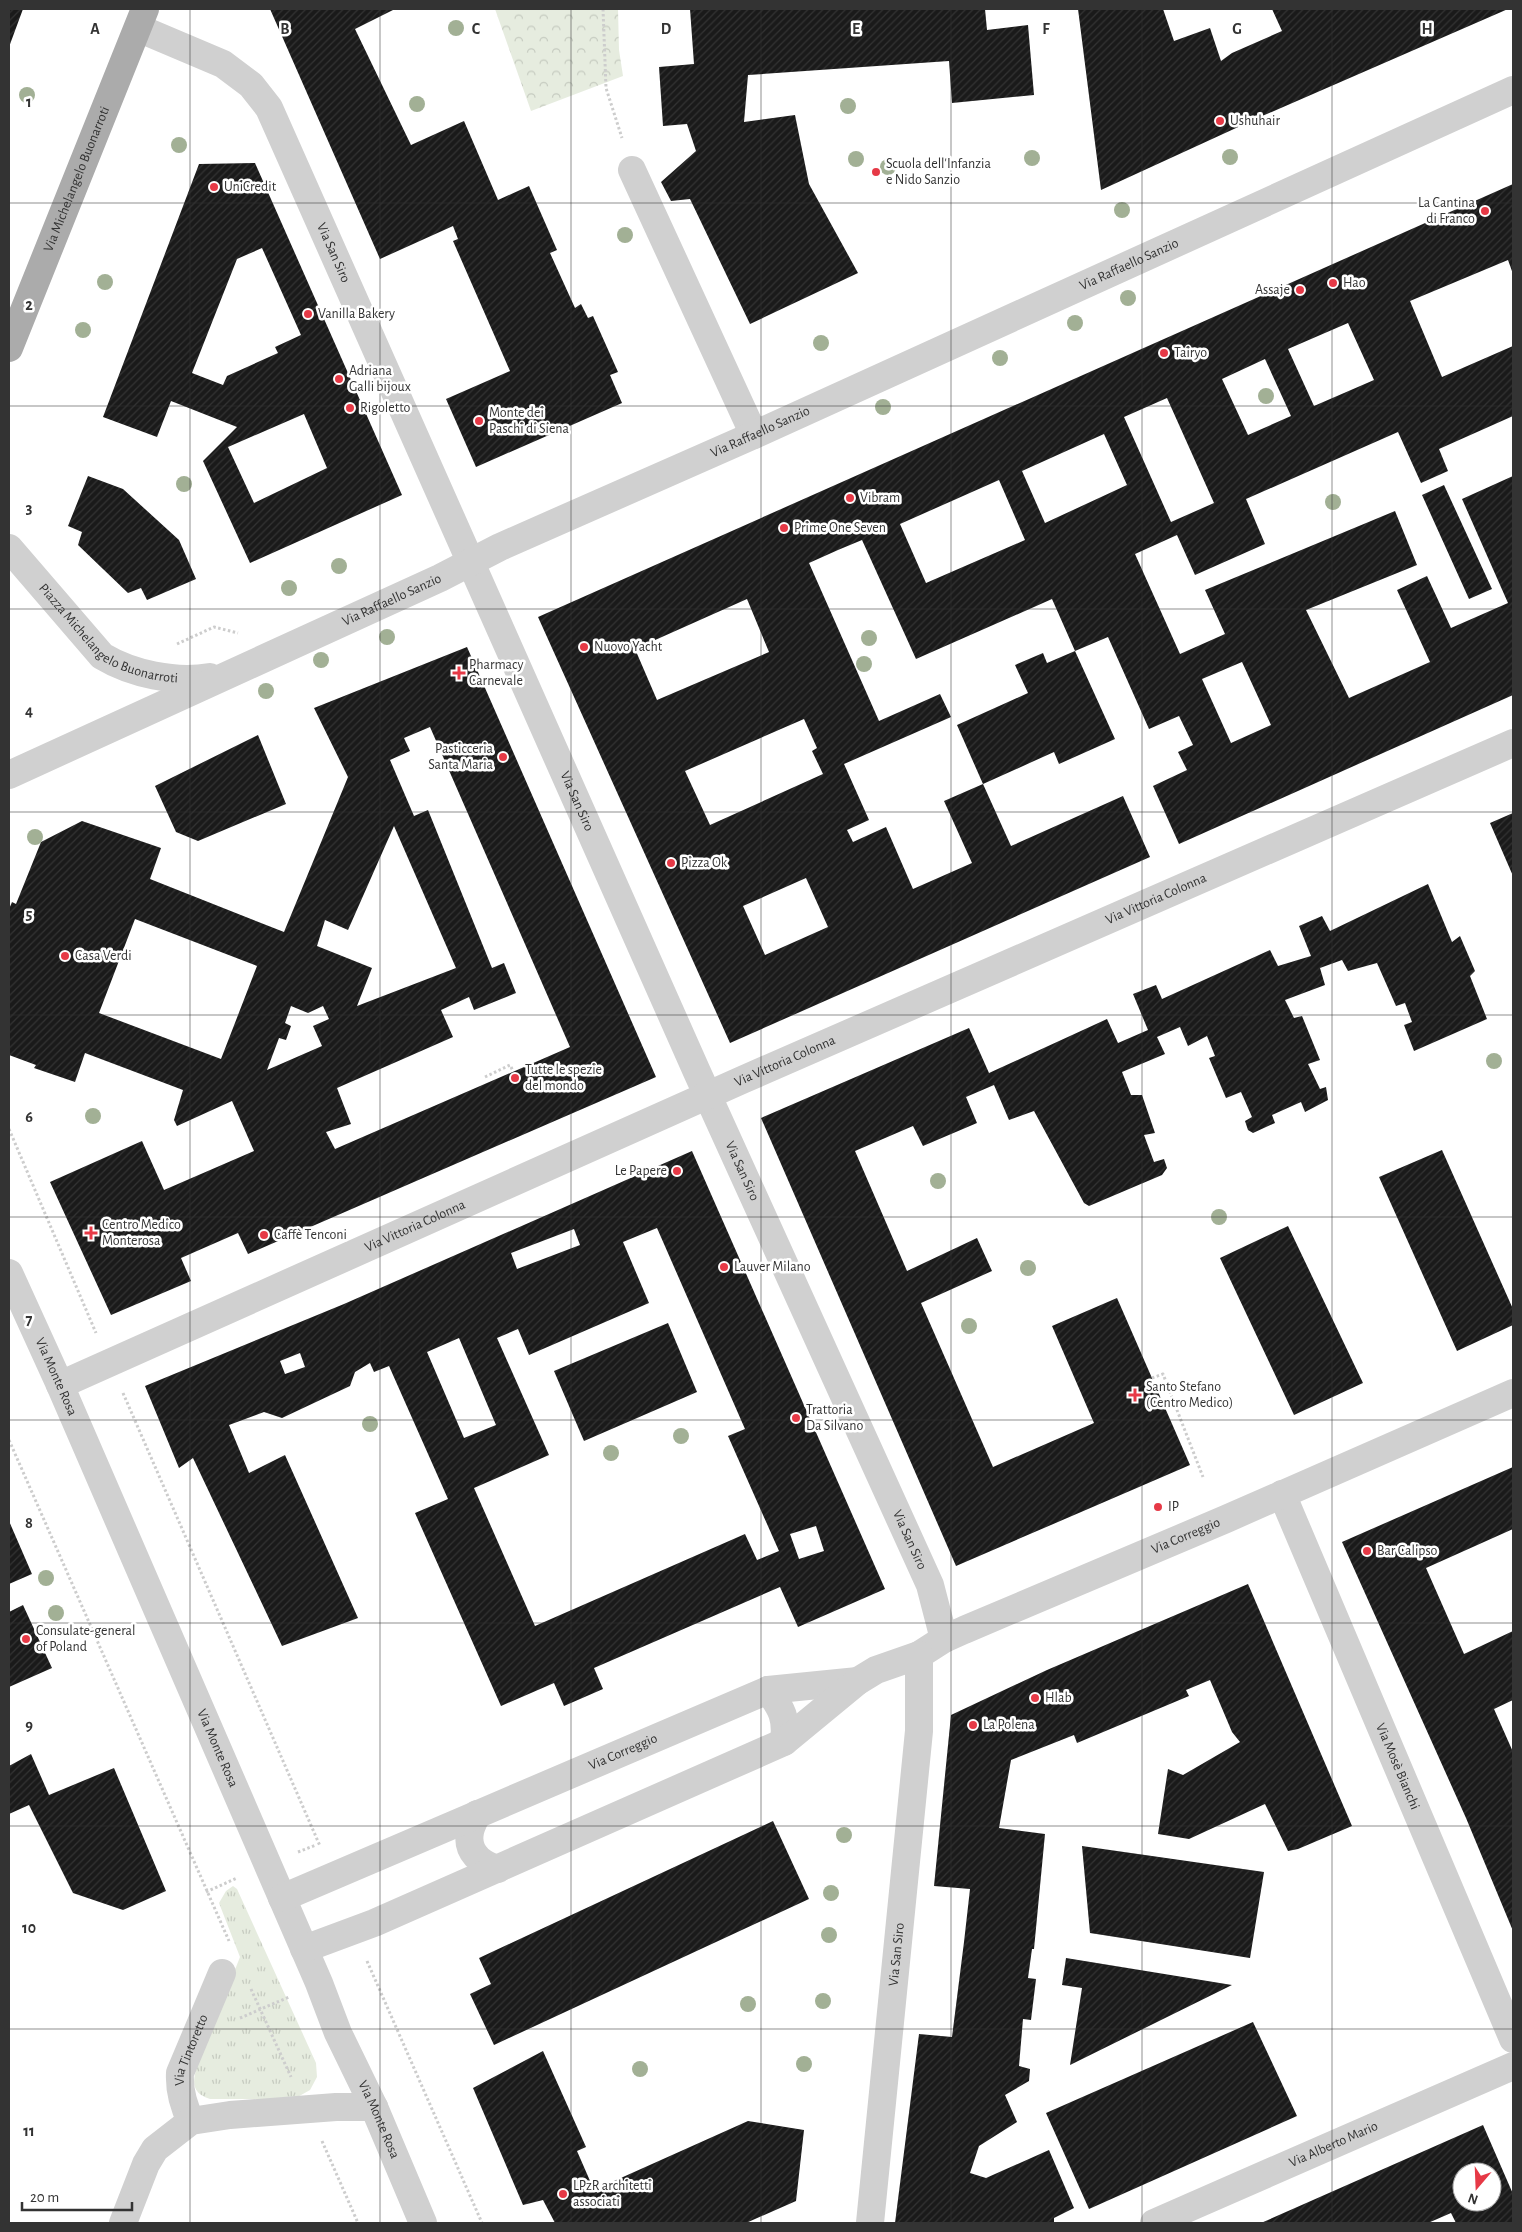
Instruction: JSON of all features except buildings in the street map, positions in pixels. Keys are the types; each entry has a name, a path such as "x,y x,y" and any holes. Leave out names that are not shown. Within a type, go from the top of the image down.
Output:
{"main road":[{"name":"Via Michelangelo Buonarroti","path":"9,348 141,18"}],"street":[{"name":"Via San Siro","path":"141,18 222,64 250,86 269,108 708,1095 930,1585 944,1639"},
{"name":"Via Raffaello Sanzio","path":"9,775 472,562 500,547 754,435 1513,90"},
{"path":"632,170 754,435"},
{"name":"Piazza Michelangelo Buonarroti","path":"9,548 102,656 118,665 172,678 194,680 227,674"},
{"name":"Via Vittoria Colonna","path":"60,1385 708,1095 1513,743"},
{"name":"Via Monte Rosa","path":"9,1273 60,1385 304,1949 338,2033 374,2107 423,2223"},
{"name":"Via Correggio","path":"304,1949 374,1923 784,1742 858,1681 876,1670 919,1655 944,1639 1513,1393"},
{"name":"Via Mosè Bianchi","path":"1282,1494 1513,2039"},
{"name":"Via San Siro","path":"870,2223 919,1731 919,1655"},
{"name":"Via Correggio","path":"282,1898 768,1690 858,1681"},
{"path":"768,1690 780,1707 786,1724 784,1742"},
{"path":"477,1814 469,1833 471,1844 476,1856 484,1865 498,1869"},
{"name":"Via Tintoretto","path":"191,2121 179,2089 180,2073 222,1973"},
{"name":"Via Alberto Mario","path":"1154,2223 1513,2066"},
{"path":"123,2223 146,2164 155,2149 191,2121 230,2115 374,2107"}],"path":[{"path":"603,9 606,88 632,170"},
{"path":"485,1077 510,1065 513,1072"},
{"path":"9,1129 99,1339"},
{"path":"1152,1378 1163,1374 1203,1477"},
{"path":"123,1392 323,1852"},
{"path":"9,1440 231,1946"},
{"path":"302,1850 319,1843"},
{"path":"206,1892 227,1882"},
{"path":"363,1953 482,2223"},
{"path":"248,1982 306,2110"},
{"path":"320,2137 358,2223"}],"green space":[{"path":"495,9 618,9 619,50 623,76 531,111"},
{"path":"233,1886 237,1889 316,2063 317,2077 310,2090 294,2099 210,2099 196,2090 194,2081 198,2064 240,1957 219,1903 226,1891"}],"place":[{"name":"Ushuhair","path":"1220,121"},
{"name":"Scuola dell'Infanzia e Nido Sanzio","path":"876,172"},
{"name":"UniCredit","path":"214,187"},
{"name":"La Cantina di Franco","path":"1485,211"},
{"name":"Hao","path":"1333,283"},
{"name":"Assaje","path":"1300,290"},
{"name":"Vanilla Bakery","path":"308,314"},
{"name":"Tairyo","path":"1164,353"},
{"name":"Adriana Galli bijoux","path":"339,379"},
{"name":"Rigoletto","path":"350,408"},
{"name":"Monte dei Paschi di Siena","path":"479,421"},
{"name":"Vibram","path":"850,498"},
{"name":"Prime One Seven","path":"784,528"},
{"name":"Nuovo Yacht","path":"584,647"},
{"name":"Pharmacy Carnevale","path":"459,673"},
{"name":"Pasticceria Santa Maria","path":"503,757"},
{"name":"Pizza Ok","path":"671,863"},
{"name":"Casa Verdi","path":"65,956"},
{"name":"Tutte le spezie del mondo","path":"515,1078"},
{"name":"Le Papere","path":"677,1171"},
{"name":"Centro Medico Monterosa","path":"91,1233"},
{"name":"Caffè Tenconi","path":"264,1235"},
{"name":"Lauver Milano","path":"724,1267"},
{"name":"Santo Stefano (Centro Medico)","path":"1135,1395"},
{"name":"Trattoria Da Silvano","path":"796,1418"},
{"name":"IP","path":"1158,1507"},
{"name":"Bar Calipso","path":"1367,1551"},
{"name":"Consulate-general of Poland","path":"26,1639"},
{"name":"Hlab","path":"1035,1698"},
{"name":"La Polena","path":"973,1725"},
{"name":"LPzR architetti associati","path":"563,2194"}]}
